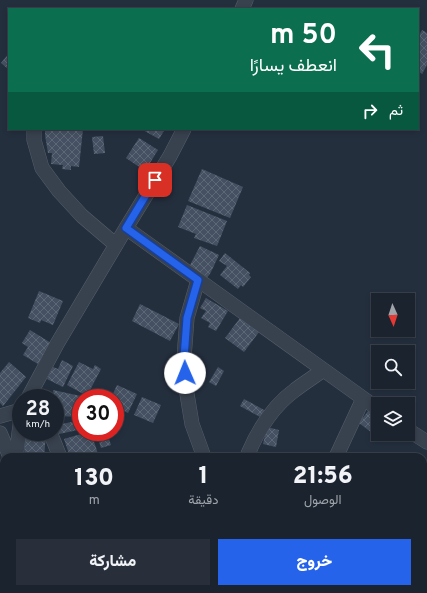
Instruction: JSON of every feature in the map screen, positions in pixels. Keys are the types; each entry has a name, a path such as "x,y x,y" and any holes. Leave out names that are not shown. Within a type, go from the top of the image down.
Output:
{"street":[{"path":"34,130 34,140 42,168 59,191 82,216 116,245"},
{"path":"35,389 57,344 170,156 183,130"},
{"path":"126,228 371,404"},
{"path":"198,280 187,318 184,358 186,388 192,424 203,453"},
{"path":"248,453 255,437 270,415 294,390 323,370"},
{"path":"338,453 363,399"},
{"path":"0,416 12,413"},
{"path":"0,433 8,453"},
{"path":"415,434 427,442"},
{"path":"16,453 18,441"},
{"path":"54,441 58,453"}],"building":[{"path":"422,30 427,33 427,65 422,74 419,72 419,35"},
{"path":"8,54 8,69 1,63"},
{"path":"45,130 83,130 79,167 71,166 71,170 62,169 63,165 51,164 52,153 48,153"},
{"path":"143,130 164,130 159,139"},
{"path":"103,136 105,153 94,154 92,137"},
{"path":"139,138 158,150 145,171 126,158"},
{"path":"202,169 243,187 230,218 188,201"},
{"path":"187,205 227,221 217,246 194,238 196,234 178,227"},
{"path":"200,246 219,255 210,274 205,280 189,267"},
{"path":"225,253 250,273 249,275 251,277 243,287 241,285 238,289 220,275 227,266 219,261"},
{"path":"39,291 63,301 53,325 41,320 40,323 28,318"},
{"path":"206,298 228,311 216,331 208,327 210,323 201,318 206,311 200,308"},
{"path":"140,304 179,324 170,341 132,321"},
{"path":"240,318 259,332 244,352 225,338"},
{"path":"30,330 51,343 38,364 23,355 28,347 22,343"},
{"path":"62,360 73,366 63,387 47,379 53,367 58,369"},
{"path":"9,362 26,377 16,389 12,389 12,395 3,406 0,403 0,373"},
{"path":"79,362 93,369 95,365 101,369 91,389 74,389 67,385"},
{"path":"218,367 224,371 216,386 209,382"},
{"path":"117,385 137,394 128,413 124,411 124,389 115,389"},
{"path":"64,392 72,394 72,417 64,416"},
{"path":"142,397 161,405 153,423 134,415"},
{"path":"244,399 266,411 262,418 240,406"},
{"path":"371,407 371,432 359,423"},
{"path":"72,422 72,431 64,433 64,424"},
{"path":"267,427 279,430 276,447 263,444"},
{"path":"72,437 72,441 94,441 98,453 69,453 64,439"},
{"path":"25,441 45,441 44,453 24,453"},
{"path":"99,441 110,441 111,445 101,448"}],"route":[{"path":"155,180 126,228 198,280 187,318 184,358 185,373"}]}
